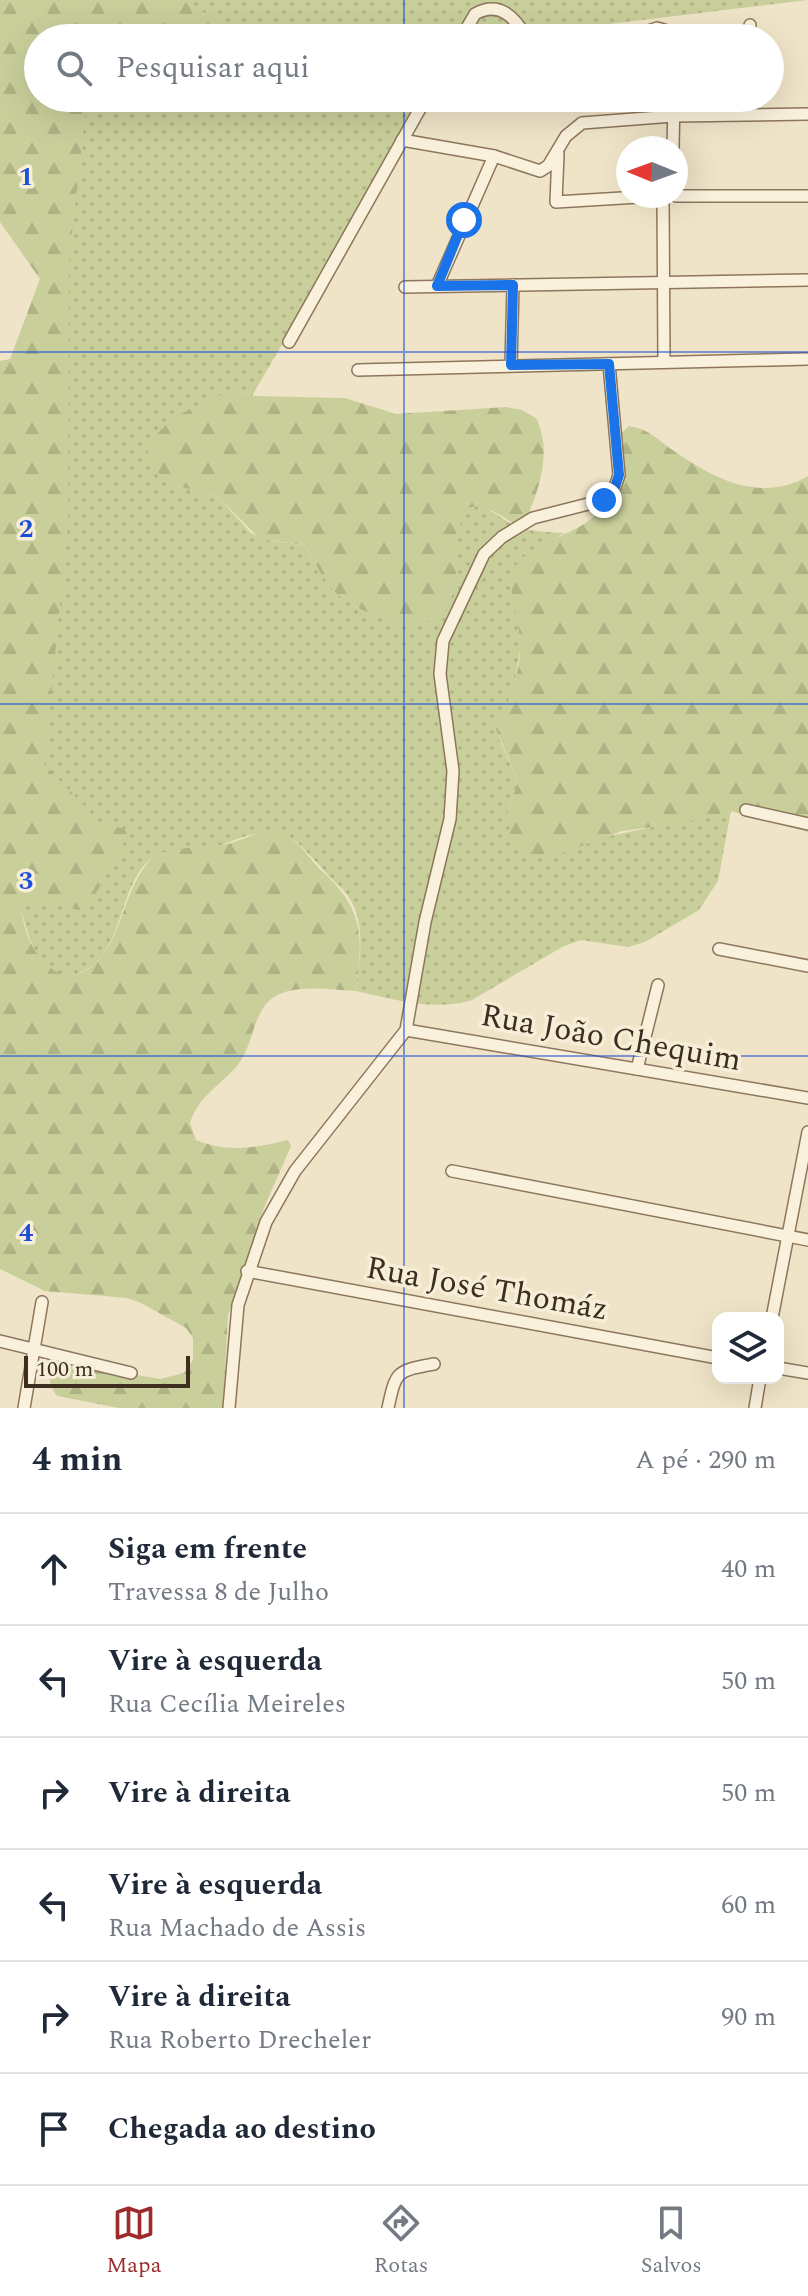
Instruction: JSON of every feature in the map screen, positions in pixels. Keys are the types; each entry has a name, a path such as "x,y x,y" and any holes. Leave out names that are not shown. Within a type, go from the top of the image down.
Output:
{"street":[{"path":"469,24 475,14 495,8 519,24"},
{"path":"289,342 418,112"},
{"path":"673,112 673,136"},
{"path":"402,140 494,156 540,171 548,166 566,136 582,123 673,116 808,114"},
{"path":"558,150 556,202 616,198"},
{"path":"437,286 494,156"},
{"path":"688,196 808,196"},
{"path":"663,208 664,362"},
{"path":"405,287 808,280"},
{"path":"511,365 513,285"},
{"path":"358,370 808,359"},
{"path":"229,1408 233,1338 247,1271 266,1222 295,1171 406,1030 418,953 450,819 453,771 440,674 443,641 484,554 502,537 533,518 604,500 615,487 619,475 609,364"},
{"path":"746,810 808,824"},
{"path":"719,949 808,966"},
{"path":"637,1069 658,985"},
{"name":"Rua João Chequim","path":"406,1030 808,1098"},
{"path":"773,1312 808,1132"},
{"path":"452,1171 808,1240"},
{"name":"Rua José Thomáz","path":"247,1271 712,1357"},
{"path":"24,1408 42,1302"},
{"path":"0,1341 131,1373"},
{"path":"388,1408 395,1376 402,1370 434,1364"},
{"path":"784,1369 808,1373"},
{"path":"755,1408 759,1384"}],"green space":[{"path":"0,0 181,0 226,24 24,24 24,112 85,112 69,260 68,526 44,764 102,824 131,830 86,911 22,900 25,929 40,958 63,974 76,974 101,958 115,934 135,882 154,857 167,851 222,845 260,833 278,831 291,837 302,848 336,885 353,912 360,940 355,991 304,989 279,994 269,1001 258,1017 242,1059 204,1098 190,1123 196,1140 219,1147 242,1148 288,1140 291,1146 264,1208 228,1315 223,1408 119,1408 57,1396 50,1382 56,1368 80,1365 160,1379 184,1373 193,1360 193,1338 186,1328 141,1303 127,1298 45,1291 0,1269 0,361 10,359 40,279 0,222"},
{"path":"176,0 808,0 610,24 224,24"},
{"path":"85,112 418,112 252,396 231,391 167,483 218,497 251,533 272,541 304,545 335,592 356,607 411,623 456,540 458,522 467,507 483,507 517,527 564,533 522,559 511,583 521,643 515,682 499,738 518,781 507,814 604,837 731,811 718,881 699,910 645,942 628,947 581,940 564,946 472,1000 443,1005 399,1001 355,991 360,950 359,922 355,909 340,887 293,839 278,834 257,833 216,846 156,856 143,866 134,881 113,936 92,966 76,974 64,975 44,964 31,942 21,907 56,347"},
{"path":"231,391 252,396 345,398 396,414 506,407 522,410 536,418 544,446 538,488 522,529 488,509 467,508 459,531 456,581 449,604 440,616 427,622 411,623 393,621 359,608 329,586 304,545 260,539 218,497 167,483 151,464 147,447 164,427 195,406"},
{"path":"629,426 647,432 703,469 737,484 772,488 808,476 808,832 731,811 683,823 622,831 560,854 535,854 520,846 510,833 507,814 518,781 496,729 513,687 520,653 511,576 521,559 531,551 582,525 602,507 611,481 618,436"}],"route":[{"path":"464,220 437,286 513,285 511,365 609,364 619,475 615,487 604,500"}]}
